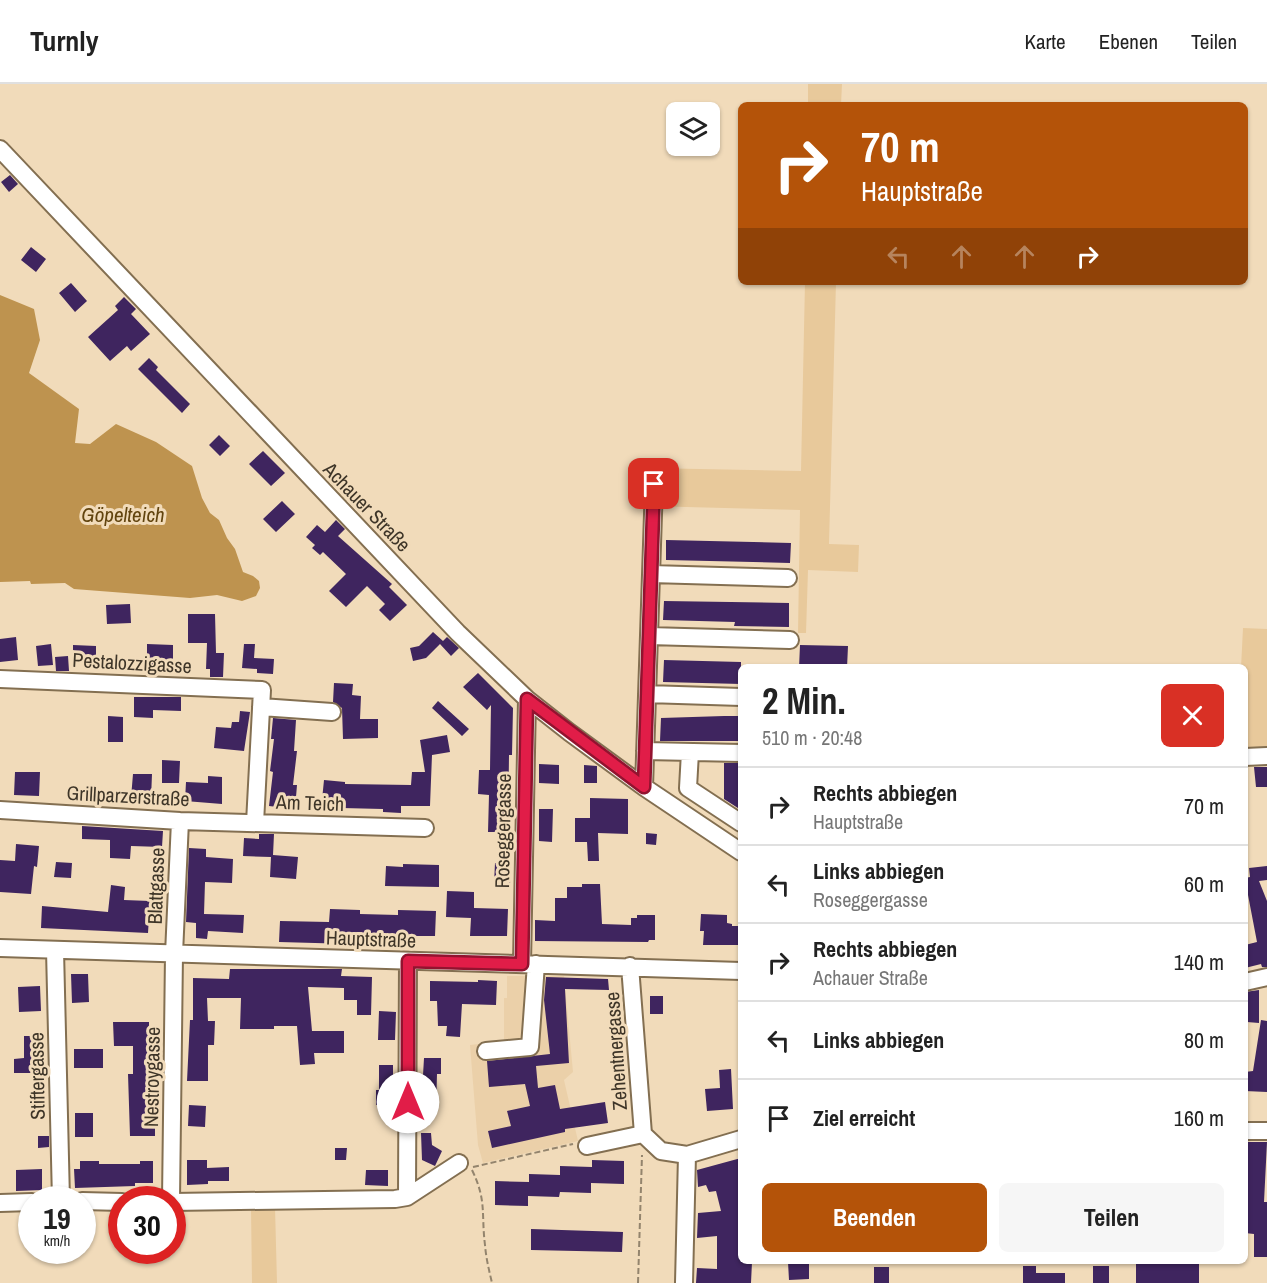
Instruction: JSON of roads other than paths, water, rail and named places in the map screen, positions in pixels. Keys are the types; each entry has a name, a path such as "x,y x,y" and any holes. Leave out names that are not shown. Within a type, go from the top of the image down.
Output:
{"street":[{"name":"Achauer Straße","path":"0,149 450,625 527,699 644,787 738,850"},
{"path":"644,787 654,484"},
{"path":"651,574 788,578"},
{"path":"649,636 790,640"},
{"name":"Pestalozzigasse","path":"0,678 262,698 332,712"},
{"path":"647,694 738,697"},
{"name":"Am Teich","path":"262,698 255,823 425,828"},
{"name":"Roseggergasse","path":"486,1051 530,1047 527,699"},
{"path":"645,751 738,753"},
{"path":"690,752 688,788 738,821"},
{"path":"1248,757 1267,756"},
{"name":"Grillparzerstraße","path":"0,810 180,821 255,823"},
{"name":"Blattgasse","path":"174,954 180,821"},
{"name":"Hauptstraße","path":"0,948 738,971"},
{"name":"Stiftergasse","path":"56,950 62,1186"},
{"name":"Nestroygasse","path":"172,1186 174,954"},
{"path":"407,1197 408,961"},
{"name":"Zehentnergasse","path":"630,966 643,1134"},
{"path":"1248,981 1267,977"},
{"path":"1248,1131 1267,1131"},
{"path":"587,1146 643,1134 661,1151 687,1155 738,1140"},
{"path":"684,1283 687,1155"},
{"path":"186,1201 395,1199 407,1197 459,1163"},
{"path":"0,1203 18,1202"}],"water":[{"name":"Göpelteich","path":"0,295 34,309 40,340 29,373 79,409 75,443 90,444 116,424 156,442 192,466 202,498 210,513 219,520 235,549 243,572 259,581 260,588 256,596 242,601 217,595 190,598 74,589 65,583 0,582"}]}
